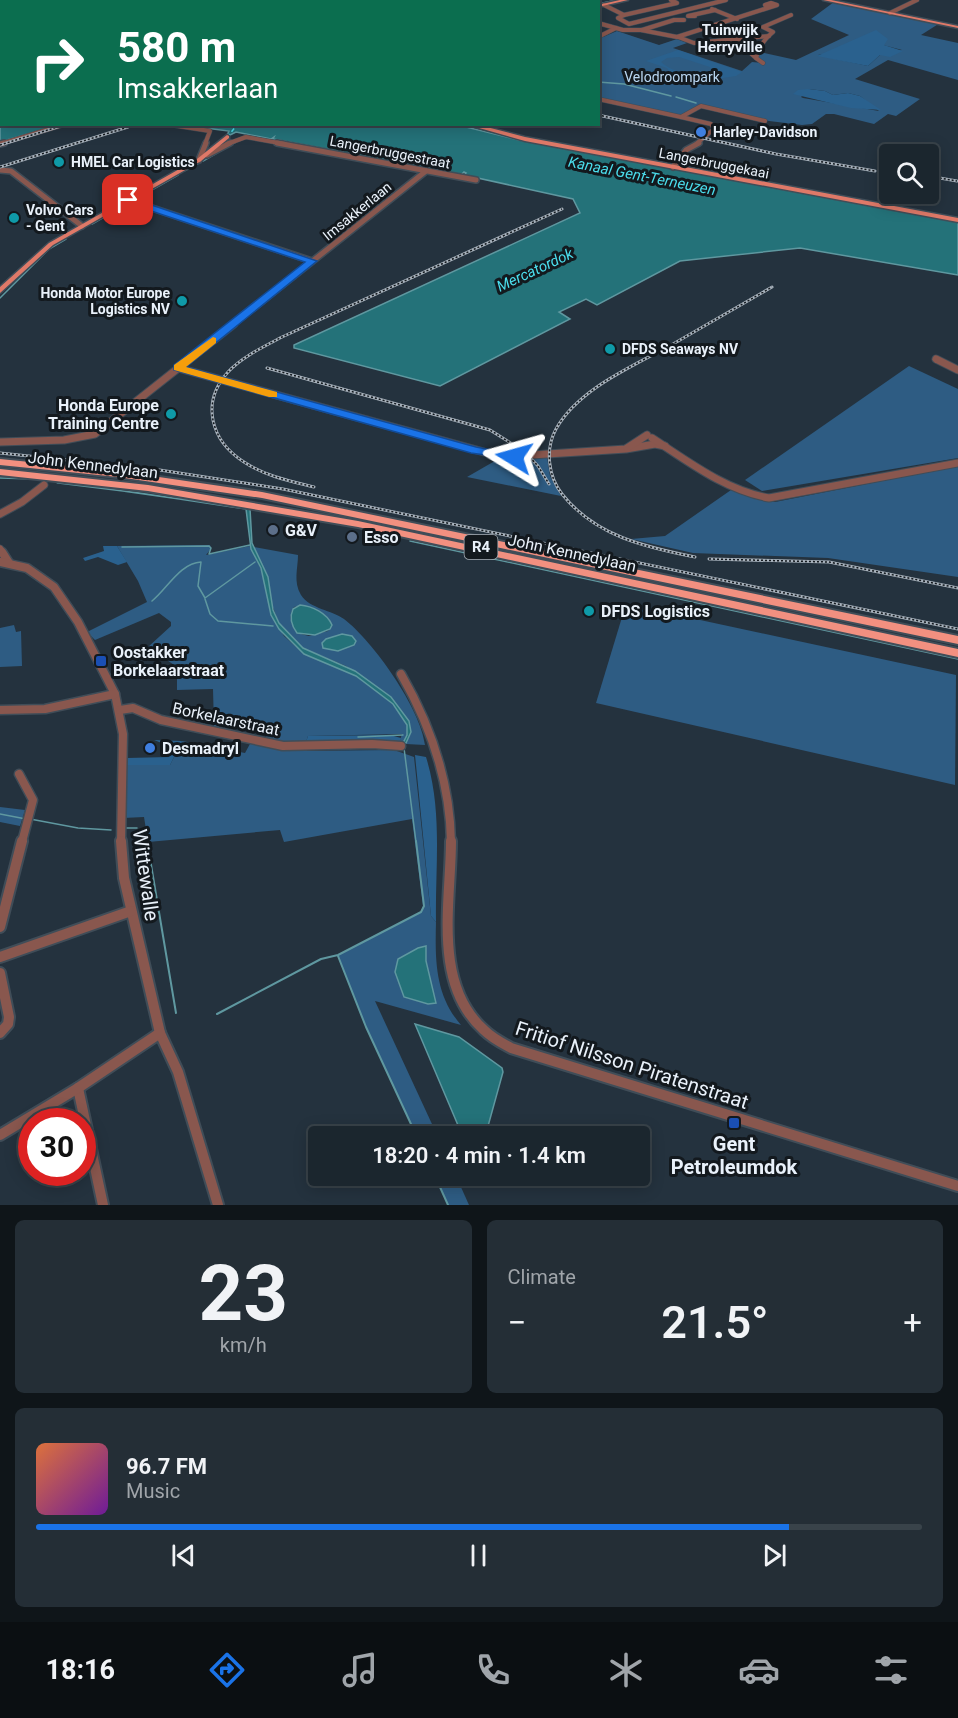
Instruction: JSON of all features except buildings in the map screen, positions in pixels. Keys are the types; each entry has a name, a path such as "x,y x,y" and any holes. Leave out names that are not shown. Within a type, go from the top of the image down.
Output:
{"highway":[{"name":"John Kennedylaan","path":"0,461 118,474 317,505 958,640"},
{"name":"John Kennedylaan","path":"0,472 84,479 195,495 354,523 958,651"},
{"name":"John Kennedylaan","path":"0,472 73,476 191,491 354,520 958,651"},
{"path":"0,472 43,481 84,479"},
{"path":"380,532 444,543"}],"main road":[{"path":"601,5 626,0"},
{"path":"825,0 958,27"},
{"name":"Langerbruggekaai","path":"474,126 503,134 672,167 958,220"},
{"path":"207,155 227,137"},
{"name":"Langerbruggestraat","path":"0,291 39,253 207,155"}],"street":[{"path":"671,0 677,3"},
{"path":"696,7 686,3 677,3 618,17 630,24 726,0"},
{"path":"890,13 917,0"},
{"path":"677,37 777,5 771,3 765,5"},
{"path":"601,5 624,15"},
{"path":"705,6 735,18"},
{"path":"746,9 760,12"},
{"path":"695,16 715,10"},
{"path":"756,58 766,37 773,31 764,27 791,15"},
{"path":"641,30 676,20"},
{"path":"600,24 677,37 694,43 766,37"},
{"path":"600,36 616,28"},
{"path":"745,38 737,31 750,30"},
{"path":"735,39 763,63"},
{"path":"600,99 711,124 714,129 702,141 686,150 672,167"},
{"path":"681,117 700,106 765,121"},
{"path":"0,144 59,126"},
{"path":"180,126 210,130 199,160"},
{"name":"Langerbruggestraat","path":"207,155 235,140 246,137 476,180"},
{"path":"0,170 11,171 82,226"},
{"name":"Imsakkerlaan","path":"0,442 64,440 95,434 426,171"},
{"path":"128,200 312,261"},
{"path":"936,359 958,370"},
{"path":"178,368 496,456 514,457 626,449 650,445 665,446"},
{"path":"626,449 649,437 742,492 769,498 958,463"},
{"path":"0,514 22,502 43,481"},
{"path":"0,549 9,563"},
{"name":"Wittewalle","path":"0,562 27,568 54,587 78,622 115,694 120,710 123,758 120,852 131,911 159,1033 178,1071 218,1205"},
{"name":"Fritiof Nilsson Piratenstraat","path":"401,674 426,720 442,769 451,838 449,959 453,983 465,1008 482,1029 511,1048 958,1186"},
{"path":"0,710 45,709 115,694"},
{"name":"Borkelaarstraat","path":"120,710 133,708 161,720 283,746 372,744 401,746"},
{"path":"0,927 2,906 28,820 32,796 20,784 19,774"},
{"path":"0,957 131,911"},
{"path":"0,973 9,1017 8,1024 0,1033"},
{"path":"0,1135 78,1088 159,1033"},
{"path":"78,1088 103,1205"}],"green space":[{"name":"Velodroompark","path":"834,2 940,23 921,35 958,43 958,80 888,60 855,79 920,99 896,116 888,114 874,124 826,114 812,124 802,125 769,121 701,104 681,116 600,99 600,36 617,31 659,45 677,39 687,43 673,48 742,71 752,62 763,63 757,57 760,52 796,60 849,35 811,19","holes":["883,45 902,50 880,55 868,66 818,55","809,89 825,91 833,95 848,93 860,96 879,111 801,97"]},
{"path":"876,30 888,39 884,45 903,51 890,57 880,55 868,66 817,56"},
{"name":"Velodroompark","path":"678,50 742,72 736,76 703,81 653,79 657,73 671,74 667,68 646,61","holes":["679,57 710,67 712,72 693,75 671,69 661,62 667,58"]},
{"path":"798,90 825,91 833,95 848,93 860,96 881,110 851,108 793,94"},
{"path":"909,366 958,389 958,458 762,491 745,480"},
{"path":"547,457 550,476 561,496 467,477 500,458"},
{"path":"958,466 958,577 828,558 693,553 631,539 665,536 731,490 757,499 775,502"},
{"path":"210,545 211,549 206,555 250,546 262,571 271,615 284,636 304,654 356,676 393,704 407,725 407,735 403,743 399,743 402,734 308,736 306,742 282,744 265,740 267,734 221,724 217,729 214,726 213,689 177,690 177,667 148,647 171,626 171,622 159,613 95,640 87,632 147,602 138,581 117,546"},
{"path":"103,546 117,546 127,562 118,565 98,557 85,561 83,558 104,551"},
{"path":"254,547 298,555 297,580 301,595 315,606 344,619 368,643 405,695 422,730 425,745 406,744 411,732 409,721 391,697 346,666 303,648 279,623 272,605 268,577","holes":["303,605 320,612 327,618 332,626 328,631 309,636 297,633 293,627 291,614 294,607"]},
{"path":"626,604 956,675 955,785 596,703"},
{"path":"14,625 16,632 21,631 22,666 0,667 0,628"},
{"path":"390,735 401,738 399,743 306,742 308,736"},
{"path":"154,740 182,741 170,765 126,765 127,758 169,757 172,747"},
{"path":"182,741 245,753 251,742 296,751 394,750 414,757 431,916 436,922 438,976 446,1002 461,1025 375,1001 433,1126 412,1126 366,1027 338,955 421,912 423,906 412,819 284,842 280,830 148,842 144,817 123,818 126,765 170,765","holes":["426,947 426,961 435,1003 428,1004 404,997"]},
{"path":"415,755 426,757 435,798 436,922 431,916"},
{"path":"0,807 25,810 20,826 0,822"},
{"path":"439,1186 460,1186 469,1205 448,1205"}],"water":[{"path":"0,126 55,126 0,142"},
{"path":"189,126 462,126 519,140 958,222 958,275 800,248 680,261 597,305 586,299 559,312 570,319 440,386 294,348 294,345 580,213 573,199 464,175 466,173 464,172 461,175 273,139 274,137 271,139 236,132 226,137 229,131"},
{"path":"59,482 122,491 58,483"},
{"path":"177,499 250,509 252,543 268,577 273,610 279,623 303,648 355,671 391,697 409,721 411,732 406,743 403,743 407,735 407,725 393,704 356,676 304,654 279,629 271,615 261,568 251,549 246,509"},
{"path":"300,605 323,614 332,625 330,629 315,635 297,633 292,624 291,615 293,609"},
{"path":"342,634 352,636 356,641 354,645 338,651 323,648 322,643 326,639"},
{"path":"426,946 426,961 436,1003 428,1004 404,997 395,972 398,959"},
{"path":"415,1024 459,1037 502,1068 503,1072 488,1126 458,1126"}],"waterway":[{"path":"600,4 617,0"},
{"path":"600,82 624,84 671,96"},
{"path":"676,97 696,103"},
{"path":"203,161 236,142"},
{"path":"184,171 199,163"},
{"path":"136,199 178,175"},
{"path":"92,224 125,205"},
{"path":"0,298 49,249 66,239"},
{"path":"0,478 34,479"},
{"path":"178,498 230,506"},
{"path":"410,541 958,659"},
{"path":"122,547 209,546 211,548 209,554 250,545"},
{"path":"152,601 180,572 193,563 201,562 198,586 205,598 255,562"},
{"path":"205,599 210,614 218,621 273,626"},
{"path":"358,737 403,735"},
{"path":"404,748 416,842"},
{"path":"0,814 26,819"},
{"path":"30,819 78,828 111,830"},
{"path":"126,828 137,828"},
{"path":"145,829 147,842"},
{"path":"147,841 176,1013"},
{"path":"217,1014 321,959 338,955 421,912 424,906 416,841"},
{"path":"338,956 366,1027 412,1126"},
{"path":"439,1186 448,1205"}],"ferry route":[{"path":"227,137 236,126"}],"railway":[{"path":"600,115 776,154 875,171"},
{"path":"0,145 61,126"},
{"path":"0,167 128,127"},
{"path":"939,178 957,181"},
{"path":"314,487 260,471 244,462 224,443 213,421 212,409 219,384 228,372 246,357 282,337 562,209"},
{"path":"695,557 622,538 590,520 575,508 557,487 551,471 550,445 556,429 566,414 608,379 772,287"},
{"path":"267,368 490,430 525,452 538,466 549,484"},
{"path":"0,453 153,469 283,489 958,629"},
{"path":"709,559 829,562 958,588"}],"slow traffic":[{"path":"213,341 178,368 273,394"}],"place":[{"name":"Harley-Davidson","path":"701,132"},
{"name":"HMEL Car Logistics","path":"59,162"},
{"name":"Volvo Cars - Gent","path":"14,218"},
{"name":"Honda Motor Europe Logistics NV","path":"182,301"},
{"name":"DFDS Seaways NV","path":"610,349"},
{"name":"Honda Europe Training Centre","path":"171,414"},
{"name":"G&V","path":"273,530"},
{"name":"Esso","path":"352,537"},
{"name":"DFDS Logistics","path":"589,611"},
{"name":"Oostakker Borkelaarstraat","path":"101,661"},
{"name":"Desmadryl","path":"150,748"},
{"name":"Gent Petroleumdok","path":"734,1123"}],"district":[{"name":"Tuinwijk Herryville","path":"730,38"}],"route":[{"path":"128,200 312,261 178,368 475,451 502,457 514,457"}],"water label":[{"name":"Kanaal Gent-Terneuzen","path":"642,176"},
{"name":"Mercatordok","path":"535,270"}]}
